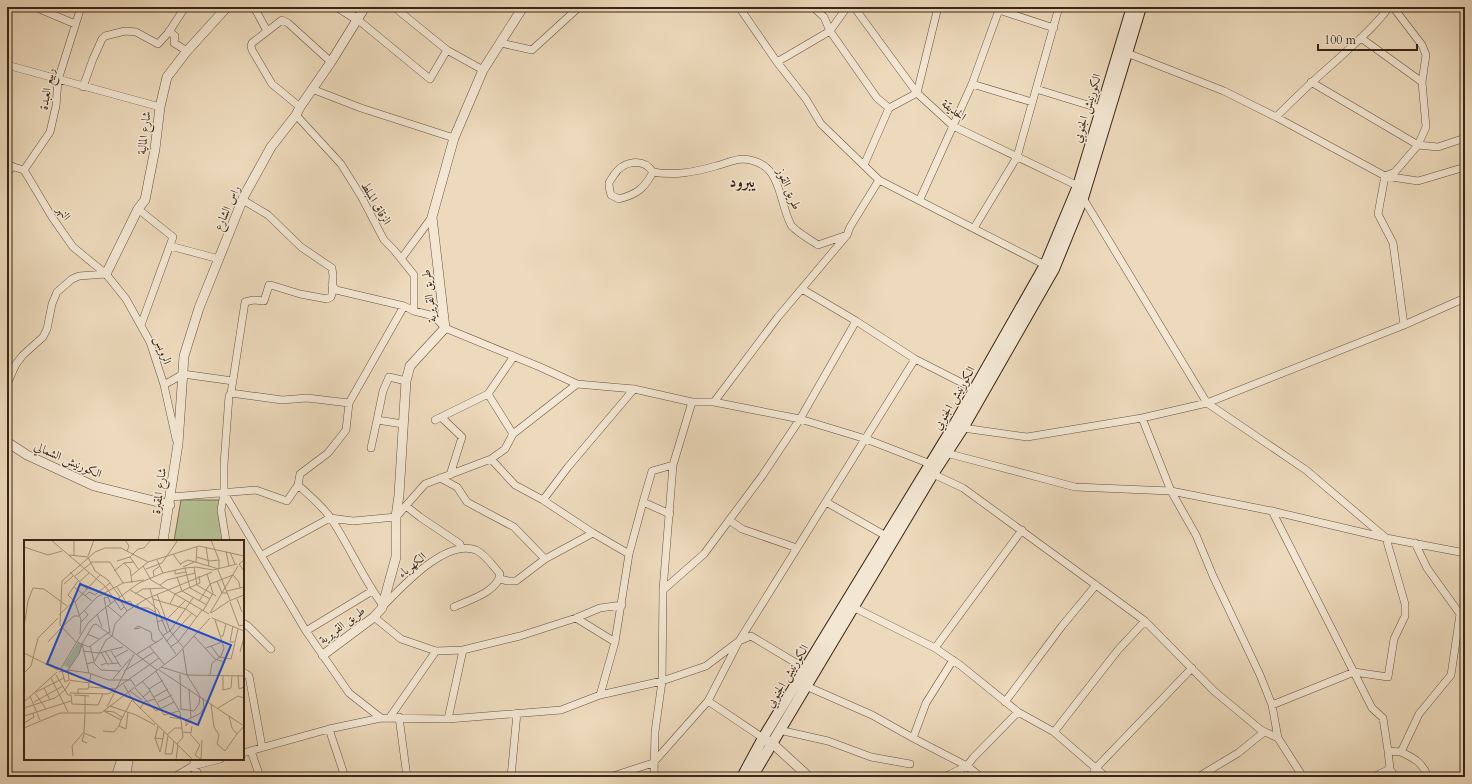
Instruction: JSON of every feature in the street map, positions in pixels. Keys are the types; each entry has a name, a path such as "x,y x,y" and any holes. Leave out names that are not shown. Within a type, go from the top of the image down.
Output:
{"main road":[{"name":"الكورنيش الجنوبي","path":"742,777 768,741 779,730 853,607 933,468 974,389 1045,265 1078,186 1132,7"},
{"name":"الكورنيش الجنوبي","path":"752,777 768,741 806,669 886,536 933,468 946,453 963,428 1054,269 1083,198 1141,7"}],"street":[{"path":"36,7 75,24"},
{"name":"ربيع العبدة","path":"24,170 50,132 56,106 58,80 75,24 82,7"},
{"path":"83,87 92,59 102,39 106,36 125,31 136,32 158,44 169,31 185,7"},
{"name":"شارع المالية","path":"106,274 138,209 145,200 155,149 160,107 167,76 187,51 227,7"},
{"path":"254,7 267,30"},
{"path":"338,7 357,19 430,79 447,50"},
{"name":"راس الشارع","path":"178,444 184,374 184,356 199,308 243,200 271,147 298,111 331,62 365,7"},
{"path":"394,7 447,50 484,70"},
{"path":"501,43 532,50 579,7"},
{"path":"739,7 777,62 806,99 821,124 879,180 920,199 1045,265"},
{"path":"813,7 824,17 830,30 877,98 890,108"},
{"path":"777,62 830,30 847,7"},
{"name":"الحديقة","path":"854,7 917,93 953,126 1078,186"},
{"path":"864,165 890,108 917,93 938,7"},
{"path":"974,228 1017,157 1059,7"},
{"path":"1276,117 1382,18 1389,7"},
{"path":"1385,176 1395,172 1418,145 1426,127 1422,82 1426,55 1422,45 1393,7"},
{"name":"طريق القريرية","path":"323,655 374,617 382,606 396,557 396,517 399,496 406,381 410,366 445,328 432,217 454,138 484,70 521,8"},
{"path":"920,199 972,84 999,9 1054,28"},
{"name":"الزقاق المبلط","path":"331,62 282,20 267,30 252,43 251,46 272,84 298,111 341,164 361,196 384,240 414,275 414,310"},
{"path":"169,31 175,36 174,43 187,51"},
{"path":"1361,38 1422,82"},
{"path":"1126,53 1224,91 1276,117 1385,176 1418,181 1465,167"},
{"path":"7,65 160,107"},
{"path":"1312,82 1418,145 1438,147 1465,138"},
{"path":"972,84 1032,102"},
{"path":"312,89 361,108 454,138"},
{"path":"1036,89 1101,109"},
{"name":"طريق القوز","path":"653,172 648,182 639,192 629,197 619,199 611,195 609,182 617,171 628,163 641,162 649,166 653,172 679,174 698,171 741,159 758,161 768,168 778,186 792,227 818,245 847,235"},
{"path":"7,174 9,166 24,170"},
{"name":"النهر","path":"24,170 52,217 73,247 106,274"},
{"path":"1385,176 1378,214 1393,243 1404,325"},
{"path":"714,402 778,317 847,235 850,227 879,180"},
{"path":"1083,198 1207,403 1306,470 1386,538 1405,604 1405,616 1394,639 1388,677 1354,672 1272,704"},
{"path":"226,540 221,510 224,493 224,464 229,396 231,393 245,302 253,300 264,301 269,285 300,294 327,299 331,297 332,294 332,268 301,247 268,215 243,200"},
{"path":"138,209 173,237 141,325"},
{"path":"401,259 432,217"},
{"path":"170,246 219,259"},
{"path":"7,384 16,364 23,355 43,337 47,329 52,304 57,292 72,279 79,276 106,274"},
{"name":"الرويس","path":"106,274 126,298 150,342 164,386 178,444"},
{"path":"332,286 336,290 404,306 434,316 445,328 577,384 634,389 692,402 714,402 800,418 866,439 933,468 1022,530 1145,621 1214,690 1264,732 1278,738"},
{"path":"802,289 856,321 915,360 974,389"},
{"path":"963,428 1027,437 1142,418 1207,403 1404,325 1465,298"},
{"path":"170,501 256,490 287,501 298,485 300,474 328,453 346,430 349,403 404,306"},
{"path":"663,590 704,554 762,476 800,418 856,321"},
{"path":"450,475 462,437 438,419 488,394 514,356"},
{"path":"610,777 653,763 708,700 739,641 915,360"},
{"path":"164,386 184,374 233,381"},
{"path":"371,448 384,391 389,377 406,381"},
{"path":"262,556 330,518 353,521 396,517 425,484 491,459 505,449 513,434 577,384"},
{"path":"543,500 568,467 634,389"},
{"path":"231,393 282,400 307,398 349,403"},
{"path":"488,394 513,434"},
{"path":"654,777 653,763 655,732 662,681 663,590 673,465 692,402"},
{"path":"1142,418 1171,491 1196,535 1213,576 1260,675 1272,704 1278,738 1303,777"},
{"path":"377,420 404,424"},
{"name":"الكورنيش الشمالي","path":"7,442 27,455 94,486 170,501"},
{"name":"شارع المقبرة","path":"163,540 178,444"},
{"path":"946,453 1075,487 1171,491 1272,510 1386,538 1465,553"},
{"path":"491,459 515,485 543,500 593,533 629,554"},
{"path":"600,695 616,642 629,554 642,502 652,471 673,465"},
{"path":"440,478 457,488 467,502 514,527 545,559"},
{"path":"298,485 319,504 330,518 382,606"},
{"path":"224,493 306,631 349,693 381,718"},
{"path":"642,502 670,514"},
{"path":"826,502 886,536"},
{"path":"406,506 420,518 460,544 461,548 476,550 484,556 500,574 500,579 497,584 490,590 454,607"},
{"path":"1272,510 1372,708 1383,718 1390,769 1395,777"},
{"path":"729,520 742,529 797,548"},
{"path":"935,648 1022,530"},
{"path":"500,579 516,581 545,559 593,533"},
{"path":"1401,752 1419,714 1451,675 1460,614 1427,568 1415,544"},
{"name":"الكهرباء","path":"382,606 430,563 449,551 461,548"},
{"path":"1005,702 1062,626 1096,585"},
{"path":"306,631 372,591"},
{"path":"374,617 402,639 436,651 464,650 520,636 576,618 600,608 622,605"},
{"path":"853,607 935,648 953,660 1018,712 1054,732 1106,777"},
{"path":"576,618 616,642"},
{"path":"1054,732 1118,650 1145,621"},
{"path":"244,624 271,649"},
{"path":"244,753 329,729 381,718 448,719 561,710 600,695 662,681 706,666 739,641 751,636 806,669"},
{"path":"448,719 464,650"},
{"path":"390,717 436,651"},
{"path":"913,738 926,703 953,660"},
{"path":"1091,777 1096,768 1192,668"},
{"path":"244,673 249,676 262,747"},
{"path":"806,686 872,715 967,766 981,777"},
{"path":"708,700 768,741 809,777"},
{"path":"944,777 967,766 1018,712"},
{"path":"512,777 517,713"},
{"path":"399,718 407,777"},
{"path":"329,729 345,777"},
{"path":"779,730 828,741 871,757 910,764"},
{"path":"1198,777 1238,753 1264,732"},
{"path":"251,751 260,777"},
{"path":"1388,751 1401,752 1415,758 1425,769 1428,777"},
{"path":"116,777 122,760"},
{"path":"126,777 128,760"},
{"path":"174,777 194,763 214,760"},
{"path":"194,763 200,777"},
{"path":"1373,777 1390,769"}],"green space":[{"path":"181,500 220,500 226,540 174,540"}],"district":[{"name":"يبرود","path":"742,182"}]}
